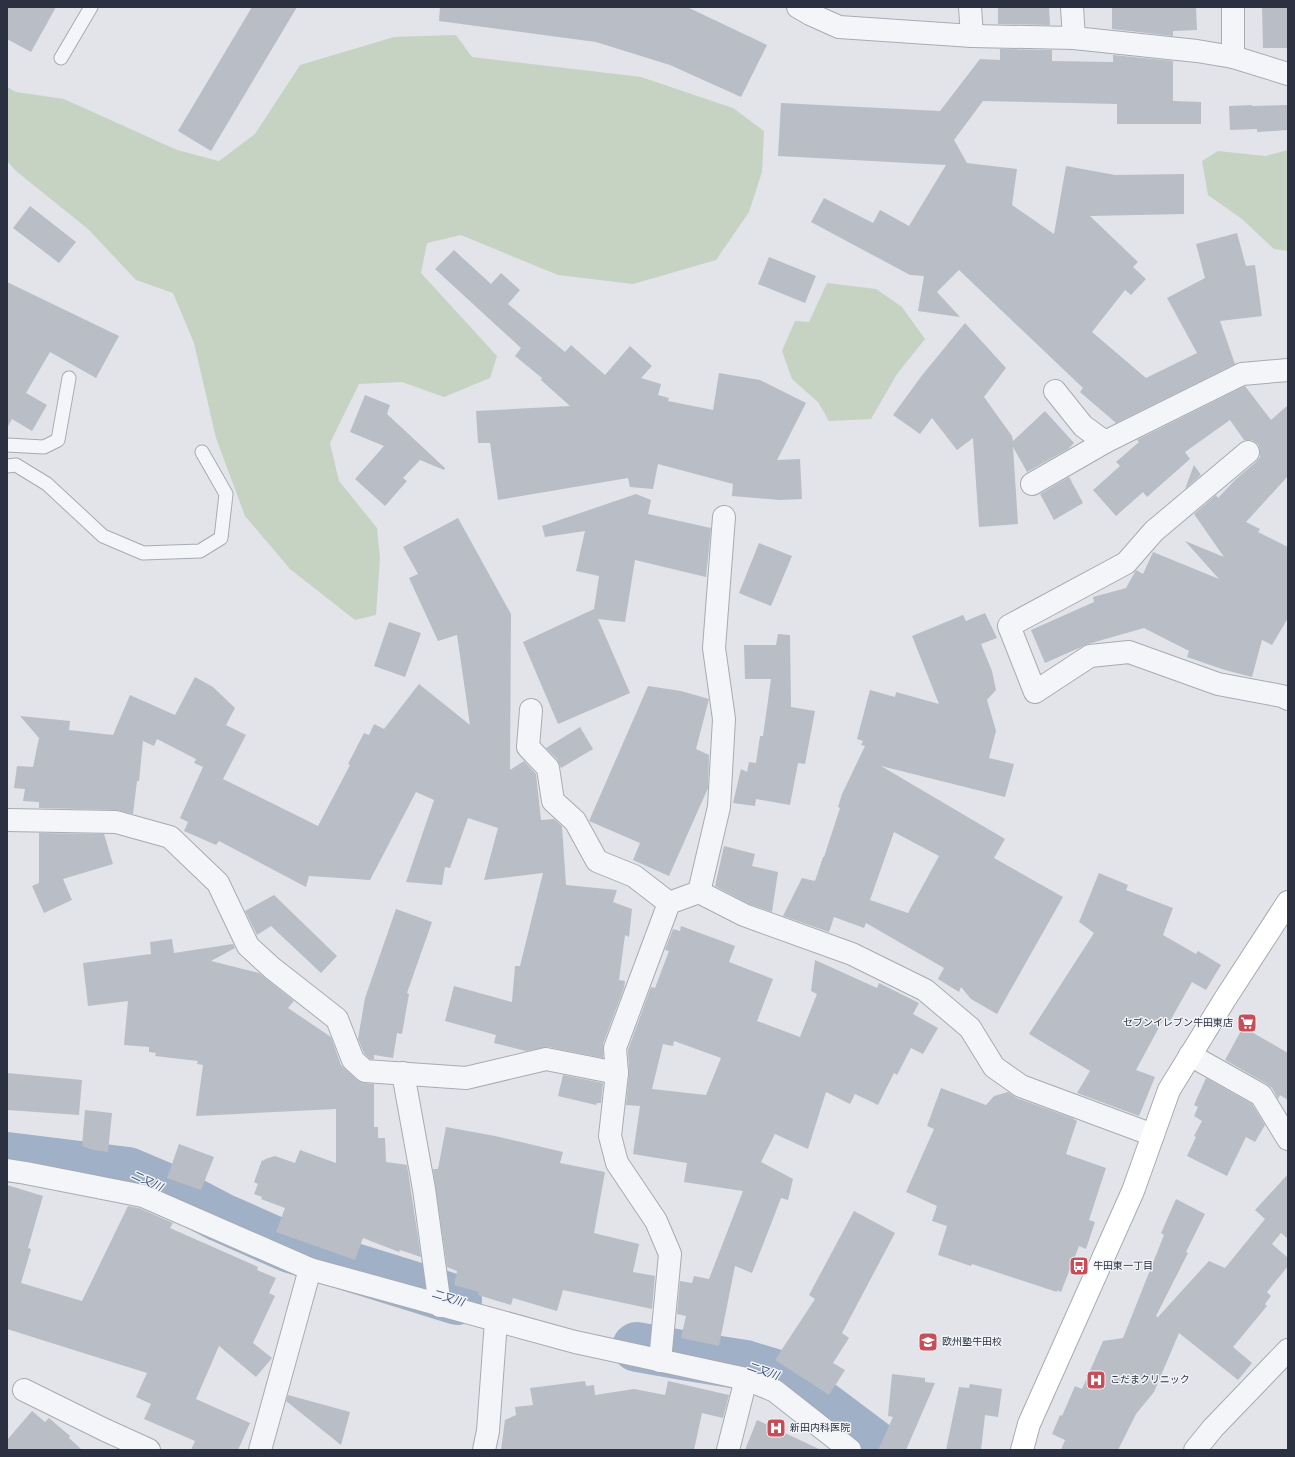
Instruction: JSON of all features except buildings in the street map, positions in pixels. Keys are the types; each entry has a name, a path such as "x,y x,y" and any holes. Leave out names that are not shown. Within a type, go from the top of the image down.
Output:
{"street":[{"path":"970,7 972,36"},
{"path":"1072,7 1074,38"},
{"path":"1233,7 1234,57"},
{"path":"807,9 839,27 972,36 1074,38 1197,51 1234,57 1288,74"},
{"path":"1032,484 1105,442 1242,374 1288,370"},
{"path":"1055,391 1083,426 1105,442"},
{"path":"1248,452 1154,531 1126,563 1009,626 1035,692 1090,656 1129,652 1218,684 1282,696 1288,699"},
{"path":"699,892 719,808 724,719 714,648 724,516"},
{"path":"531,710 528,747 548,768 553,801 575,821 597,861 634,876 669,903"},
{"path":"7,820 116,822 170,836 218,883 248,946 272,968 337,1019 353,1060 365,1071 466,1078 546,1059 617,1073"},
{"path":"660,1361 670,1254 656,1221 617,1163 610,1136 617,1073 615,1048 669,903 699,892 744,915 852,954 925,990 970,1028 994,1066 1021,1086 1153,1135"},
{"path":"1022,1450 1029,1424 1133,1191 1168,1090 1288,902"},
{"path":"1190,1055 1261,1095 1288,1139"},
{"path":"403,1073 424,1189 440,1306"},
{"path":"7,1170 143,1196 310,1269 440,1306 575,1342 746,1379 775,1392 850,1450"},
{"path":"260,1450 310,1269"},
{"path":"484,1450 488,1432 496,1321"},
{"path":"1195,1450 1213,1428 1288,1350"},
{"path":"728,1450 746,1379"},
{"path":"24,1390 149,1450"}],"lane":[{"path":"61,58 91,7"},
{"path":"7,445 44,447 58,440 69,378"},
{"path":"7,466 16,465 46,484 103,536 143,553 200,551 221,538 226,494 202,452"}],"green space":[{"path":"456,35 472,57 641,77 733,108 764,131 762,172 749,212 716,260 633,284 558,275 461,235 427,243 421,273 497,356 490,378 444,397 402,382 359,384 330,443 339,481 377,528 380,558 376,615 355,620 290,569 245,516 216,438 194,343 173,293 136,280 88,229 16,171 7,161 7,87 16,92 64,99 177,150 219,161 255,134 300,65 394,37"},
{"path":"1288,150 1288,251 1274,249 1242,219 1208,195 1202,161 1218,151 1265,156"},
{"path":"827,283 876,289 902,307 925,339 897,374 871,419 829,421 818,402 792,379 782,351 795,321 809,322"}],"waterway":[{"name":"二又川","path":"7,1157 128,1172 161,1186 220,1217 290,1248 457,1300"},
{"name":"二又川","path":"637,1347 745,1365 781,1376 881,1450"}],"place":[{"name":"セブンイレブン牛田東店","path":"1247,1023"},
{"name":"牛田東一丁目","path":"1079,1266"},
{"name":"欧州塾牛田校","path":"928,1342"},
{"name":"こだまクリニック","path":"1096,1380"},
{"name":"新田内科医院","path":"776,1428"}]}
